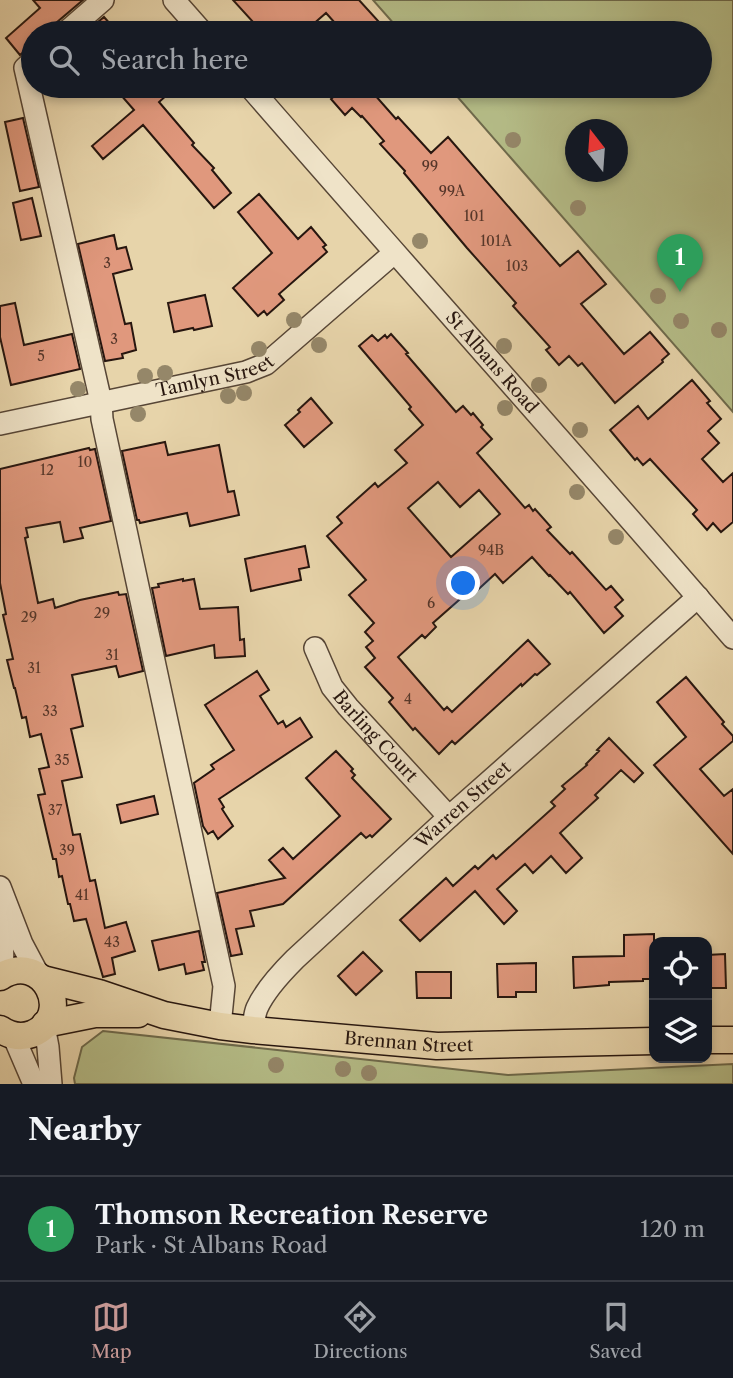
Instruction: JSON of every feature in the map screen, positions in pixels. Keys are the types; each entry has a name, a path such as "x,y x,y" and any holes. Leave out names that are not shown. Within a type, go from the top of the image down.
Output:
{"main road":[{"name":"Brennan Street","path":"1,976 18,970 25,971 164,1015 253,1030 437,1046 649,1041"},
{"path":"41,978 49,987 53,1006 45,1025"},
{"name":"Brennan Street","path":"6,1032 30,1035 45,1025 103,1013 164,1015"},
{"path":"712,1040 733,1040"}],"street":[{"path":"79,21 103,0"},
{"path":"174,0 192,21"},
{"path":"32,98 101,402 102,419 224,986 219,1026"},
{"name":"St Albans Road","path":"259,98 596,478 733,638"},
{"name":"Tamlyn Street","path":"0,424 246,372 266,364 394,253"},
{"name":"Warren Street","path":"253,1030 258,1005 288,966 449,817 698,597"},
{"name":"Barling Court","path":"315,648 332,687 449,817"},
{"path":"1,890 1,976"},
{"path":"1,890 26,953 41,978"},
{"path":"45,1025 51,1084"},
{"path":"6,1032 34,1084"}],"green space":[{"path":"373,0 733,0 733,412 458,98 712,98 712,21 391,21"},
{"path":"103,1031 508,1075 733,1064 733,1084 75,1084 82,1047"}],"building":[{"path":"33,0 83,0 58,21 25,21 40,8"},
{"path":"233,0 359,0 378,21 333,21 326,13 317,21 252,21"},
{"path":"21,25 21,54 20,55 6,38"},
{"path":"124,98 164,98 159,102 194,143 192,145 214,168 212,170 231,193 214,208 143,125 103,159 92,146 134,110"},
{"path":"378,98 431,153 448,137 560,266 578,251 606,284 581,304 624,354 650,332 669,354 663,362 615,403 582,363 578,366 569,356 559,365 546,350 550,347 513,306 516,303 380,144 384,141 352,108 345,115 331,99"},
{"path":"23,118 39,187 20,191 5,122"},
{"path":"259,194 298,239 311,227 326,245 323,247 327,252 279,294 284,300 267,315 264,311 258,316 233,288 272,253 238,212"},
{"path":"32,198 41,236 21,240 13,203"},
{"path":"114,235 117,249 126,247 132,269 113,274 125,324 131,323 136,350 122,354 123,358 105,361 78,244"},
{"path":"205,295 212,326 174,332 168,303"},
{"path":"15,303 24,345 72,334 80,369 11,385 0,337 0,306"},
{"path":"391,334 456,412 463,406 471,415 473,413 492,439 477,453 525,508 529,505 533,511 535,509 551,527 547,530 570,554 572,552 606,590 611,586 623,600 615,607 623,616 604,633 570,592 568,594 532,557 503,583 495,574 470,597 467,593 433,623 436,627 425,638 422,635 398,657 444,710 447,707 452,712 528,640 550,664 522,686 521,684 455,744 452,741 439,754 415,728 413,730 389,702 393,698 365,667 375,658 366,647 373,641 365,632 374,623 349,595 366,580 327,536 342,523 337,517 375,483 378,487 407,463 395,450 423,425 359,346 372,335 378,341 385,335 387,338","holes":["438,482 460,507 479,490 500,514 451,557 408,508"]},
{"path":"692,380 721,419 708,431 719,443 702,459 723,482 733,473 733,522 721,532 713,523 707,530 693,514 697,510 650,459 643,465 637,458 635,460 610,430 638,406 648,419"},
{"path":"311,398 332,423 304,447 285,425"},
{"path":"165,442 168,455 219,445 228,492 234,491 239,515 190,526 187,513 140,523 137,520 122,451"},
{"path":"89,448 95,449 111,521 80,528 83,538 64,542 60,522 26,528 28,537 25,538 38,603 53,599 55,608 118,592 119,595 126,594 143,671 119,677 116,666 72,675 83,726 71,729 82,777 62,781 73,835 80,834 90,881 95,880 105,928 126,922 135,951 112,958 115,974 103,977 86,919 74,921 62,876 59,877 56,859 53,859 38,795 45,794 39,769 49,767 41,734 30,737 26,717 22,718 14,688 7,660 13,659 3,615 6,614 0,583 0,469"},
{"path":"305,546 309,567 299,569 301,580 251,591 245,559"},
{"path":"194,579 200,609 238,607 240,640 244,639 245,656 215,658 214,645 166,656 152,588 159,587 158,584"},
{"path":"257,671 269,690 260,696 278,724 283,721 286,727 300,718 312,737 219,799 233,826 218,839 213,831 208,834 203,826 194,783 214,769 211,765 234,750 205,705"},
{"path":"686,677 733,736 733,741 700,769 724,796 733,789 733,854 654,765 686,737 657,702"},
{"path":"609,738 643,773 634,782 621,770 595,795 598,798 560,833 582,858 566,873 551,856 533,873 525,864 497,889 517,911 504,924 475,891 420,941 400,920 446,878 453,886 475,866 478,869 493,855 496,859 555,806 551,802 565,789 562,786 587,765"},
{"path":"336,751 353,769 351,771 355,775 352,778 391,819 372,837 370,835 366,838 361,833 283,904 250,911 254,926 236,929 242,954 231,956 217,893 285,878 269,860 283,848 293,859 340,816 306,778"},
{"path":"154,796 158,814 121,823 117,805"},
{"path":"199,931 204,970 186,974 184,964 159,970 152,941"},
{"path":"654,934 654,937 649,937 649,979 574,988 573,957 624,956 624,935"},
{"path":"363,952 382,971 356,995 338,976"},
{"path":"725,954 726,988 712,988 712,955"},
{"path":"536,963 536,992 516,992 516,997 498,997 497,964"},
{"path":"416,972 451,972 451,998 417,998"}],"place":[{"name":"Thomson Recreation Reserve","path":"680,292"}]}
